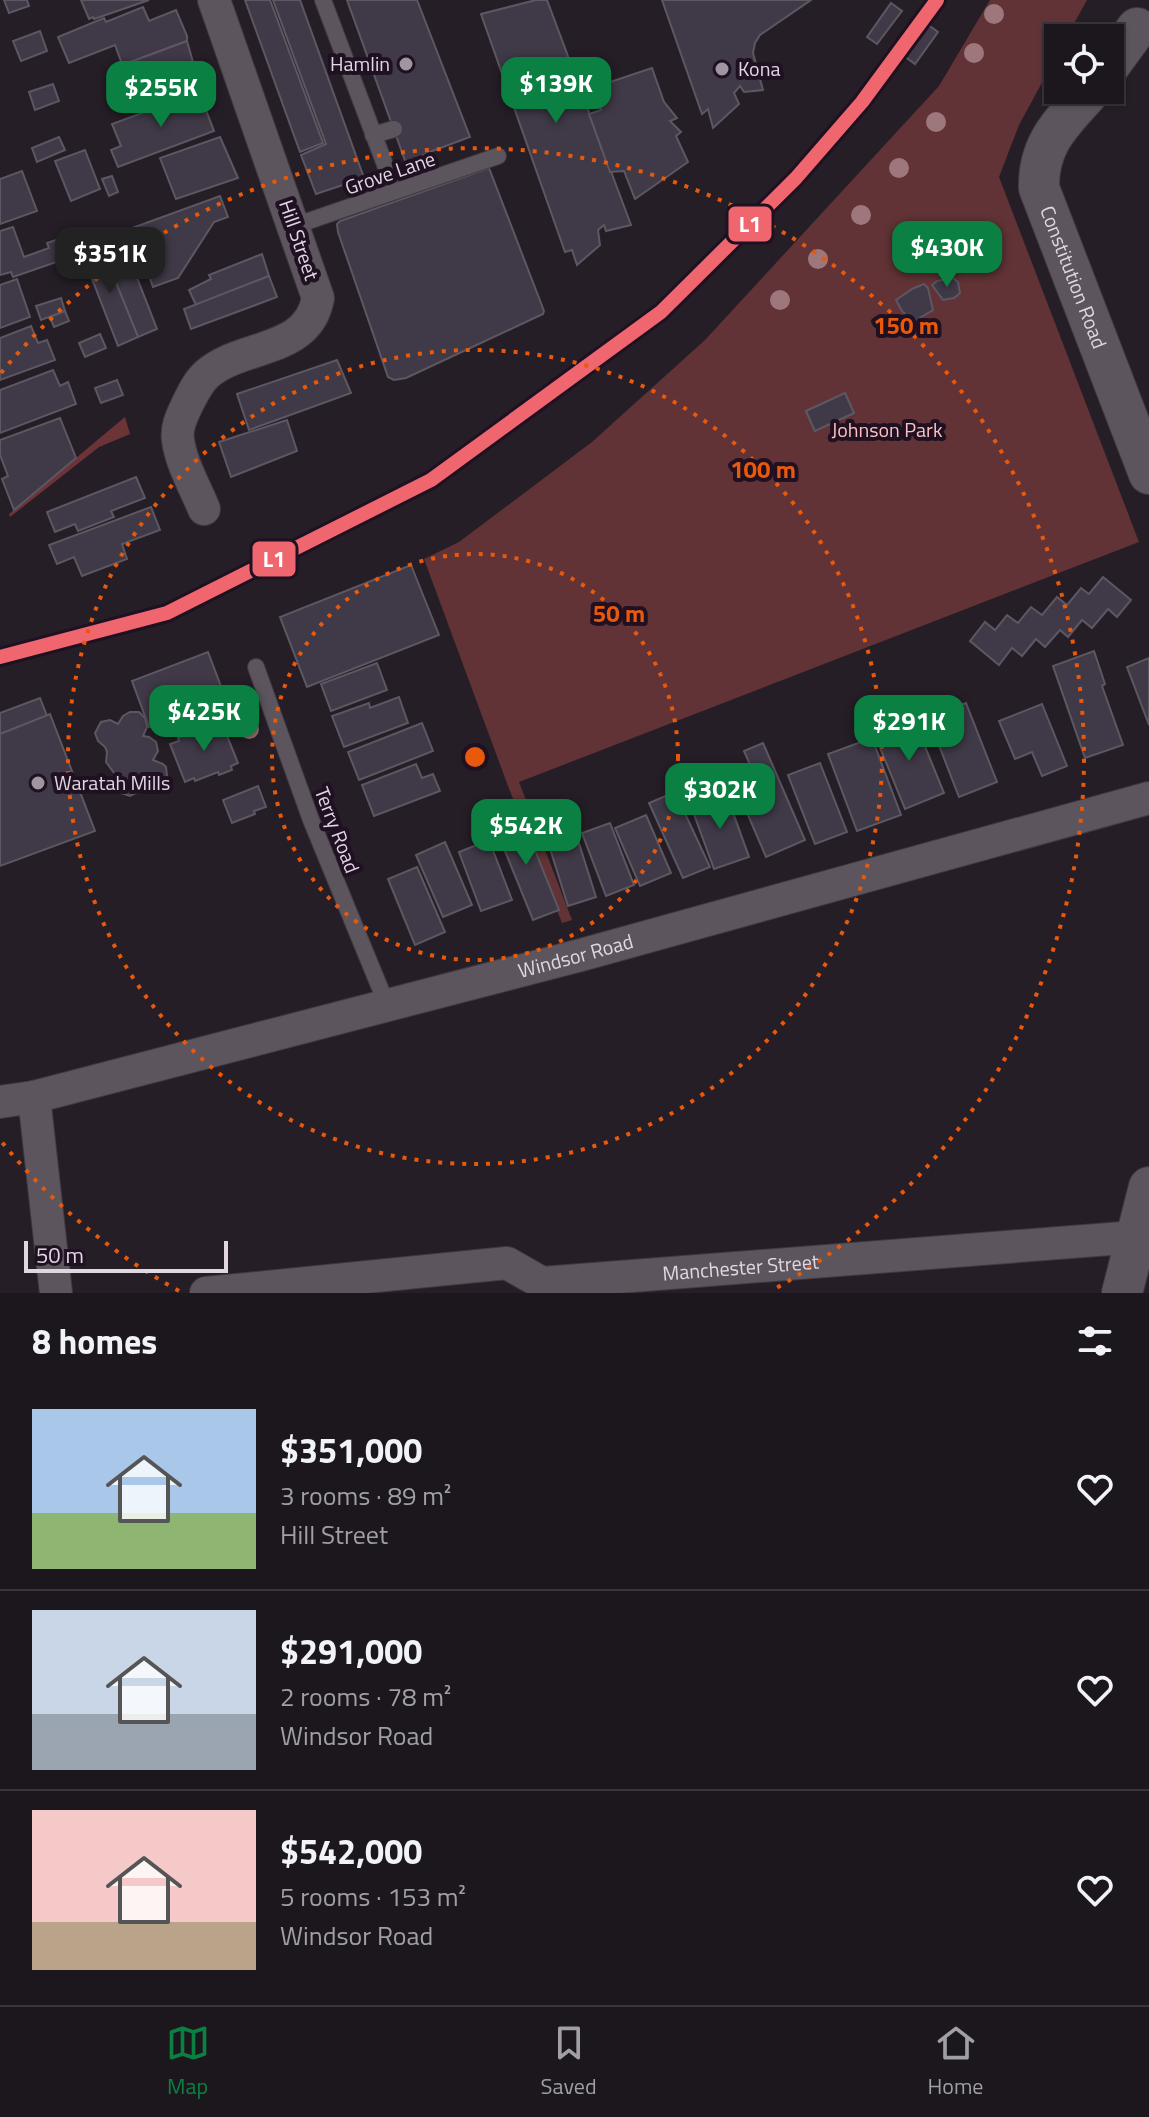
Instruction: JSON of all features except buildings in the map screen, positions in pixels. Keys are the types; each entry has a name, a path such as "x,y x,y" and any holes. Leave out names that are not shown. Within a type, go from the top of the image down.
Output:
{"street":[{"name":"Hill Street","path":"204,509 177,438 179,423 199,381 223,364 294,336 306,327 315,313 318,298 214,0"},
{"path":"1124,41 1136,21"},
{"name":"Constitution Road","path":"1078,104 1050,139 1041,157 1039,188 1149,474"},
{"name":"Windsor Road","path":"0,1102 34,1097 581,955 1149,798"},
{"path":"34,1097 56,1293"},
{"path":"1122,1293 1149,1187"},
{"name":"Manchester Street","path":"206,1293 507,1263 542,1283 1136,1237"}],"lane":[{"path":"323,0 390,178"},
{"path":"373,135 394,129"},
{"name":"Grove Lane","path":"294,226 498,156"},
{"name":"Terry Road","path":"256,667 311,820 387,1005"}],"green space":[{"name":"Johnson Park","path":"990,0 1087,0 1074,24 1044,24 1044,79 1019,125 999,177 1139,542 519,782 572,920 562,923 424,559 459,542 592,442 705,340 939,86"}],"shaded area":[{"path":"125,417 130,434 99,447 10,517 9,514"}],"transit line":[{"name":"L1","path":"0,657 167,613 431,480 661,312 796,178 862,102 937,0"}],"place":[{"name":"Hamlin","path":"406,64"},
{"name":"Kona","path":"722,69"},
{"name":"Waratah Mills","path":"38,783"}]}
